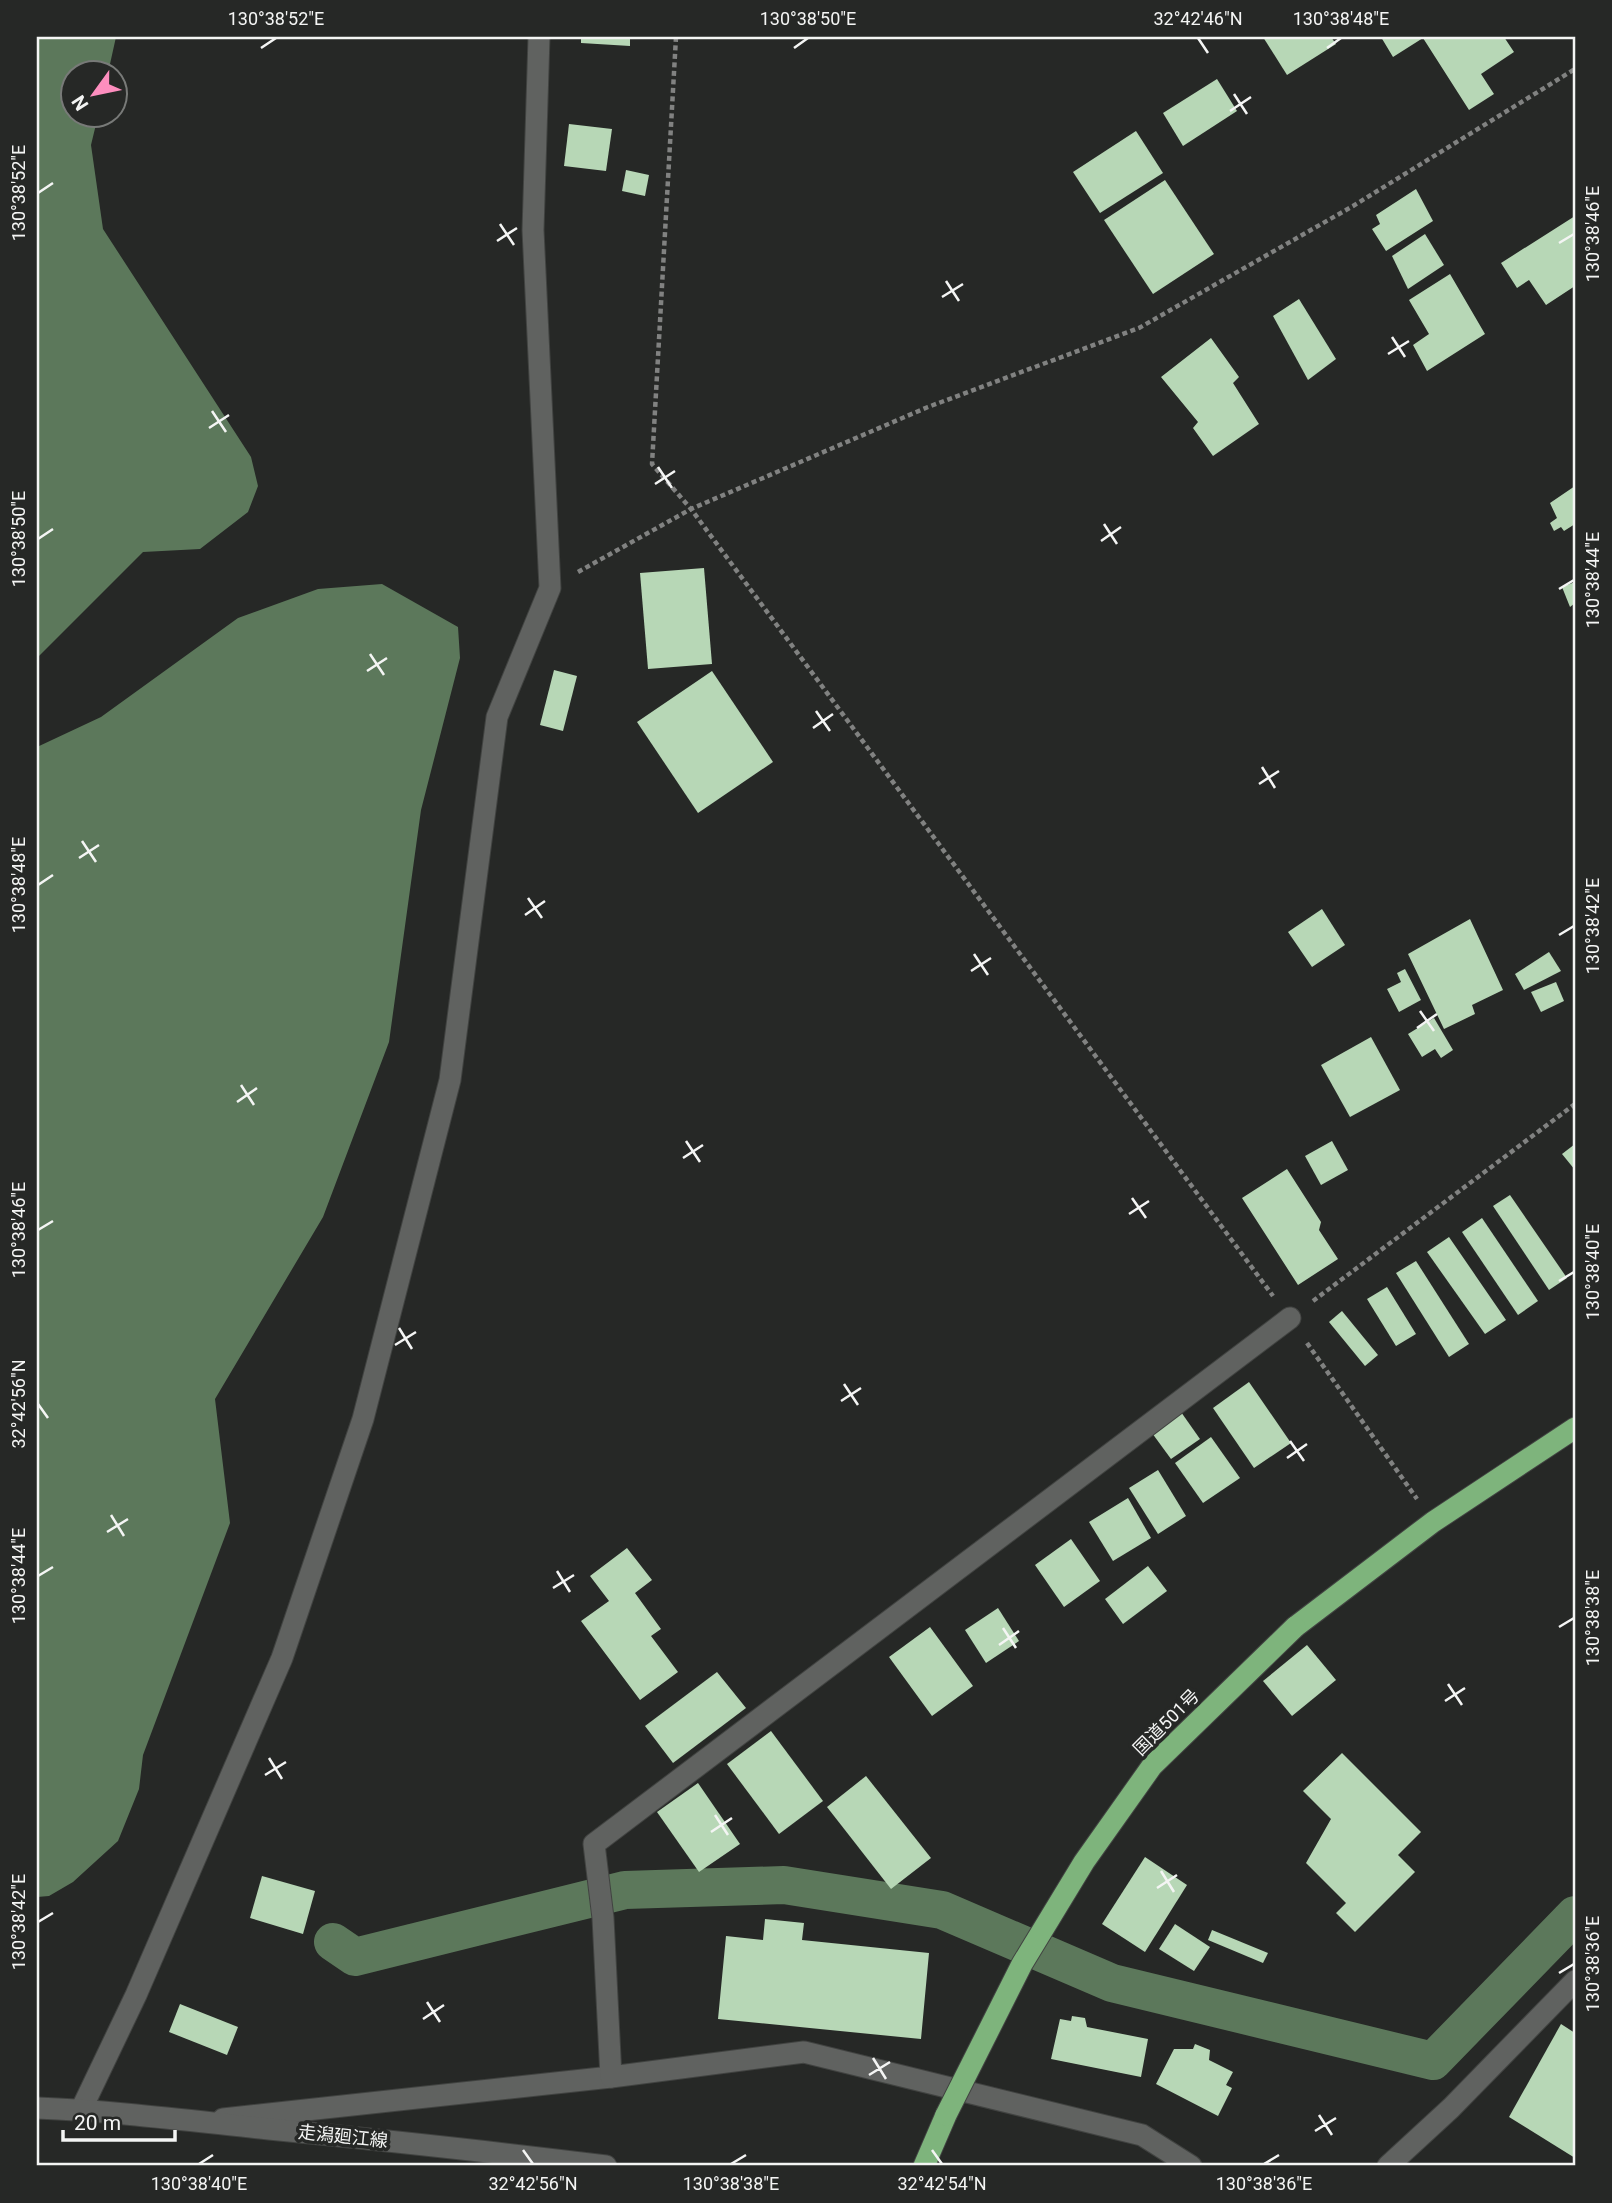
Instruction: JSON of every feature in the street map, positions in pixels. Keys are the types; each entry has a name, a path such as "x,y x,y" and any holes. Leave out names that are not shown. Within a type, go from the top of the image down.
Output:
{"highway":[{"name":"国道501号","path":"924,2166 946,2115 1022,1964 1084,1862 1152,1766 1295,1627 1433,1522 1575,1428"}],"street":[{"path":"80,2110 136,1995 282,1658 363,1419 450,1080 497,717 550,588 533,230 539,37"},
{"path":"611,2077 603,1918 594,1844 1290,1318"},
{"path":"1388,2166 1451,2108 1575,1981"},
{"path":"200,2122 611,2077 804,2052 1142,2134 1191,2166"},
{"name":"走潟廻江線","path":"37,2109 80,2110 200,2122 499,2152 606,2166"}],"path":[{"path":"676,37 652,464 691,509 1290,1318 1433,1522"},
{"path":"550,588 691,509 928,407 1139,328 1353,206 1575,69"},
{"path":"1290,1318 1575,1104"}],"shaded area":[{"path":"37,37 116,37 111,60 60,60 60,130 95,130 91,145 103,229 251,457 258,486 248,512 200,549 143,552 37,658"},
{"path":"382,584 458,627 460,658 421,810 389,1042 323,1217 215,1399 230,1523 143,1755 139,1789 118,1841 73,1882 49,1896 37,1897 37,747 101,717 238,618 318,589"}],"building":[{"path":"581,37 630,37 630,46 581,43"},
{"path":"1263,37 1331,37 1336,44 1287,75"},
{"path":"1381,37 1504,37 1514,52 1481,74 1494,94 1469,110 1423,38 1393,57"},
{"path":"1217,79 1237,111 1183,146 1163,113"},
{"path":"569,124 612,129 606,171 564,166"},
{"path":"1136,131 1163,173 1100,213 1073,172"},
{"path":"626,170 649,175 645,196 622,191"},
{"path":"1165,180 1214,254 1153,294 1104,220"},
{"path":"1416,189 1433,221 1386,251 1372,229 1380,224 1376,215"},
{"path":"1575,216 1575,286 1546,305 1529,280 1517,288 1501,263"},
{"path":"1425,234 1444,265 1408,289 1392,256"},
{"path":"1450,274 1485,334 1427,371 1413,345 1429,334 1409,300"},
{"path":"1299,299 1336,359 1308,380 1273,316"},
{"path":"1211,338 1239,377 1233,383 1259,424 1213,456 1193,428 1198,422 1161,377"},
{"path":"1575,486 1575,524 1564,531 1561,527 1554,531 1550,523 1557,518 1550,503"},
{"path":"704,568 712,664 648,669 640,573"},
{"path":"1575,582 1575,603 1570,607 1562,587"},
{"path":"554,670 577,676 563,731 540,725"},
{"path":"712,671 773,762 698,813 637,722"},
{"path":"1322,909 1345,945 1312,967 1288,932"},
{"path":"1470,919 1503,990 1472,1005 1475,1014 1444,1029 1408,954"},
{"path":"1549,952 1561,971 1524,990 1515,974"},
{"path":"1405,969 1421,1000 1399,1012 1387,989 1401,982 1397,973"},
{"path":"1556,982 1564,1001 1541,1012 1531,992"},
{"path":"1434,1018 1453,1050 1441,1058 1435,1049 1422,1057 1408,1034"},
{"path":"1371,1037 1400,1090 1350,1117 1321,1065"},
{"path":"1332,1141 1348,1170 1321,1185 1305,1156"},
{"path":"1575,1144 1575,1170 1562,1154"},
{"path":"1287,1169 1321,1222 1319,1230 1338,1259 1298,1285 1242,1198"},
{"path":"1510,1195 1567,1278 1549,1290 1493,1206"},
{"path":"1482,1218 1538,1301 1518,1315 1462,1232"},
{"path":"1449,1237 1506,1320 1485,1334 1427,1252"},
{"path":"1416,1261 1469,1344 1449,1357 1396,1273"},
{"path":"1387,1287 1416,1334 1396,1346 1367,1299"},
{"path":"1342,1311 1378,1355 1365,1366 1329,1322"},
{"path":"1249,1382 1291,1443 1254,1468 1213,1408"},
{"path":"1181,1412 1200,1439 1171,1459 1152,1433"},
{"path":"1211,1437 1240,1478 1203,1503 1175,1463"},
{"path":"1158,1470 1186,1516 1158,1534 1129,1488"},
{"path":"1128,1498 1151,1538 1113,1561 1089,1522"},
{"path":"1071,1539 1100,1581 1064,1607 1035,1565"},
{"path":"627,1548 652,1580 635,1593 661,1629 651,1636 678,1672 640,1700 581,1621 609,1601 590,1576"},
{"path":"1148,1566 1167,1591 1123,1624 1105,1599"},
{"path":"998,1608 1019,1641 986,1663 965,1630"},
{"path":"930,1627 973,1686 932,1716 889,1657"},
{"path":"1307,1645 1336,1680 1292,1716 1263,1681"},
{"path":"717,1672 746,1708 673,1763 645,1726"},
{"path":"771,1731 823,1801 779,1834 727,1764"},
{"path":"1342,1753 1421,1832 1398,1855 1415,1872 1355,1932 1336,1913 1346,1903 1306,1863 1331,1819 1303,1791"},
{"path":"866,1776 931,1858 891,1889 827,1807"},
{"path":"698,1783 740,1844 699,1872 657,1812"},
{"path":"1145,1857 1187,1885 1145,1952 1102,1924"},
{"path":"262,1876 315,1891 303,1934 250,1918"},
{"path":"765,1919 804,1923 802,1940 929,1953 921,2039 718,2019 726,1936 763,1940"},
{"path":"1175,1924 1210,1947 1194,1971 1159,1949"},
{"path":"1212,1930 1268,1953 1263,1963 1208,1940"},
{"path":"180,2004 238,2027 227,2055 169,2032"},
{"path":"1072,2016 1085,2018 1087,2027 1148,2039 1141,2077 1051,2059 1060,2019 1071,2021"},
{"path":"1561,2024 1575,2033 1575,2158 1509,2117"},
{"path":"1195,2044 1210,2050 1209,2060 1233,2072 1226,2085 1232,2088 1218,2116 1156,2084 1174,2049 1193,2049"}],"waterway":[{"path":"333,1942 355,1957 625,1890 784,1885 942,1910 1112,1983 1433,2061 1575,1915"}]}
